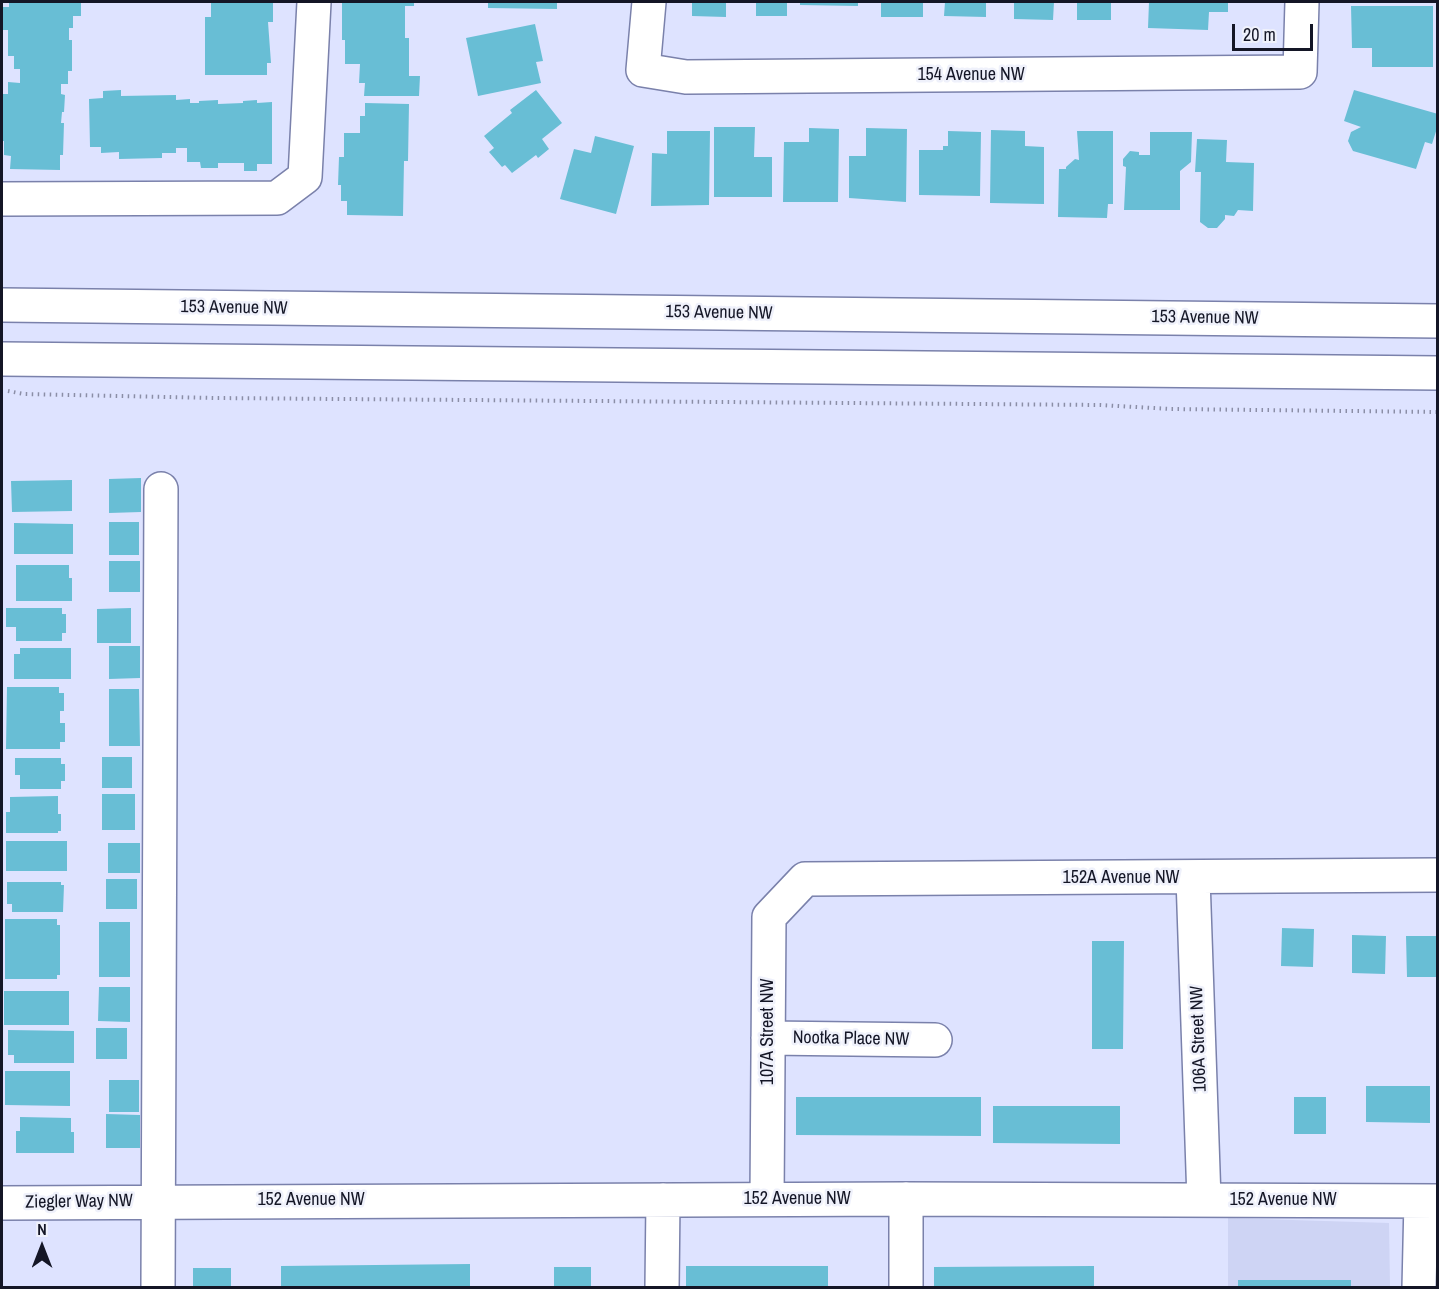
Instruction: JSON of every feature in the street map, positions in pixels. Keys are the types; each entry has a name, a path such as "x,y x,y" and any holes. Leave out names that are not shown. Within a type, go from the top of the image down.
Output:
{"street":[{"path":"2,199 277,198 305,177 314,2"},
{"name":"154 Avenue NW","path":"649,2 643,70 686,77 1300,72 1302,2"},
{"name":"153 Avenue NW","path":"2,305 1437,321"},
{"path":"2,359 1437,373"},
{"path":"158,1287 161,489"},
{"name":"152A Avenue NW","path":"805,879 1437,875"},
{"name":"106A Street NW","path":"1193,878 1204,1200"},
{"name":"107A Street NW","path":"767,1199 769,917 805,879"},
{"name":"Nootka Place NW","path":"768,1038 935,1040"},
{"name":"152 Avenue NW","path":"157,1201 767,1199 1429,1201"},
{"path":"906,1199 906,1287"},
{"path":"662,1287 663,1200"},
{"name":"Ziegler Way NW","path":"2,1203 157,1201"},
{"path":"1419,1287 1429,1201"}],"path":[{"path":"2,391 24,394 214,398 1100,405 1171,409 1437,412"}],"shaded area":[{"path":"1228,1218 1389,1223 1390,1287 1228,1287"}],"building":[{"path":"9,2 81,2 81,16 73,16 73,28 69,28 69,40 72,40 72,71 68,71 68,84 61,84 61,94 65,95 61,123 64,123 60,170 10,169 11,156 4,155 2,94 8,94 8,82 20,83 20,69 14,69 14,56 8,56 8,30 2,30 2,7 9,7"},
{"path":"211,2 273,2 273,22 268,22 271,63 267,63 267,75 205,75 205,17 211,17"},
{"path":"342,2 414,2 414,6 405,6 405,38 409,38 409,76 420,76 419,96 364,96 365,83 359,83 360,64 345,64 345,40 342,40"},
{"path":"488,2 557,2 557,9 488,8"},
{"path":"692,2 726,2 726,17 692,16"},
{"path":"756,2 787,2 787,16 756,16"},
{"path":"800,2 858,2 858,6 800,5"},
{"path":"881,2 923,2 923,17 881,17"},
{"path":"945,2 986,2 986,17 944,16"},
{"path":"1014,2 1054,2 1053,20 1014,19"},
{"path":"1077,2 1111,2 1111,20 1077,20"},
{"path":"1149,2 1228,2 1228,12 1209,12 1208,30 1148,28"},
{"path":"1351,6 1433,6 1433,67 1372,67 1372,48 1352,48"},
{"path":"535,24 543,61 536,62 541,83 478,96 466,38"},
{"path":"121,90 121,96 176,95 176,100 190,99 190,103 218,100 218,104 257,100 257,103 272,102 272,164 257,164 257,171 244,171 244,163 218,163 218,168 201,168 200,162 187,162 187,148 176,148 176,153 162,153 162,158 119,159 119,152 101,153 101,147 90,147 89,99 103,98 103,91"},
{"path":"536,90 562,123 542,139 549,149 538,158 536,155 512,173 505,165 502,167 489,152 494,148 484,136 512,113 510,110"},
{"path":"1354,90 1438,114 1438,125 1432,144 1425,142 1416,169 1353,151 1348,141 1351,132 1361,127 1344,121"},
{"path":"365,103 409,104 408,161 404,161 403,216 347,215 347,201 341,201 341,185 338,185 339,157 344,157 344,133 360,133 360,116 365,116"},
{"path":"714,127 755,127 754,157 772,157 772,197 714,197"},
{"path":"809,128 839,129 838,202 783,202 784,142 809,142"},
{"path":"866,128 907,129 906,202 849,198 849,156 866,156"},
{"path":"991,130 1025,131 1025,146 1044,147 1044,204 990,203"},
{"path":"667,131 710,131 709,205 651,206 652,153 667,154"},
{"path":"948,131 981,132 980,196 919,195 919,150 943,150 943,146 948,146"},
{"path":"1077,131 1113,131 1113,204 1108,204 1107,218 1058,217 1059,169 1066,169 1075,159 1079,160"},
{"path":"1150,132 1192,132 1191,162 1180,171 1180,210 1124,210 1126,167 1123,166 1123,159 1130,151 1139,152 1139,155 1150,155"},
{"path":"595,136 634,146 616,214 560,199 574,149 591,153"},
{"path":"1197,139 1227,140 1226,162 1254,163 1253,211 1238,210 1234,216 1225,215 1225,219 1217,228 1208,228 1200,222 1201,172 1195,172"},
{"path":"141,478 141,512 109,513 109,479"},
{"path":"72,480 72,511 12,512 11,481"},
{"path":"109,522 139,522 139,555 109,555"},
{"path":"14,523 73,524 73,554 14,554"},
{"path":"109,561 140,561 140,592 109,592"},
{"path":"16,565 69,565 69,578 72,578 72,601 16,601"},
{"path":"6,608 62,608 62,614 66,614 66,633 62,633 62,641 16,641 16,627 6,627"},
{"path":"131,608 131,643 97,643 97,609"},
{"path":"109,646 140,646 140,678 109,679"},
{"path":"20,648 71,648 71,679 14,679 14,654 20,654"},
{"path":"7,687 59,687 59,693 64,693 64,711 60,711 60,723 65,723 65,742 60,742 60,749 6,749"},
{"path":"109,689 139,689 140,746 109,746"},
{"path":"102,757 132,757 132,788 102,788"},
{"path":"15,758 61,758 61,764 65,764 65,781 61,781 61,789 20,789 20,775 15,775"},
{"path":"102,794 135,794 135,830 102,830"},
{"path":"58,796 61,831 58,833 6,833 6,812 10,812 10,797"},
{"path":"6,841 67,841 67,871 6,871"},
{"path":"108,843 140,843 140,873 108,873"},
{"path":"106,879 137,879 137,909 106,909"},
{"path":"7,882 61,882 61,885 64,885 63,912 12,912 12,904 7,904"},
{"path":"5,919 57,919 57,925 60,925 60,975 57,975 57,979 5,979"},
{"path":"99,922 130,922 130,977 99,977"},
{"path":"1282,928 1314,929 1313,967 1281,966"},
{"path":"1352,935 1386,936 1385,974 1352,973"},
{"path":"1406,936 1438,936 1438,977 1407,977"},
{"path":"1092,941 1124,941 1123,1049 1092,1049"},
{"path":"99,987 130,987 130,1022 98,1021"},
{"path":"4,991 69,991 69,1025 4,1025"},
{"path":"96,1028 127,1028 127,1059 96,1059"},
{"path":"8,1030 74,1031 74,1063 14,1063 14,1055 8,1055"},
{"path":"5,1071 70,1071 70,1106 5,1105"},
{"path":"109,1080 139,1080 139,1112 109,1112"},
{"path":"1366,1086 1430,1086 1430,1123 1366,1122"},
{"path":"796,1097 981,1097 981,1136 796,1135"},
{"path":"1294,1097 1326,1097 1326,1134 1294,1134"},
{"path":"993,1106 1120,1106 1120,1144 993,1143"},
{"path":"106,1114 140,1115 140,1148 106,1148"},
{"path":"20,1117 71,1118 74,1153 16,1153 16,1131 20,1131"},
{"path":"470,1264 470,1288 281,1288 281,1266"},
{"path":"686,1266 828,1266 828,1288 686,1288"},
{"path":"1094,1266 1094,1288 934,1288 934,1267"},
{"path":"554,1267 591,1267 591,1288 554,1288"},
{"path":"193,1268 231,1268 231,1288 193,1288"},
{"path":"1238,1280 1351,1280 1351,1288 1238,1288"}]}
